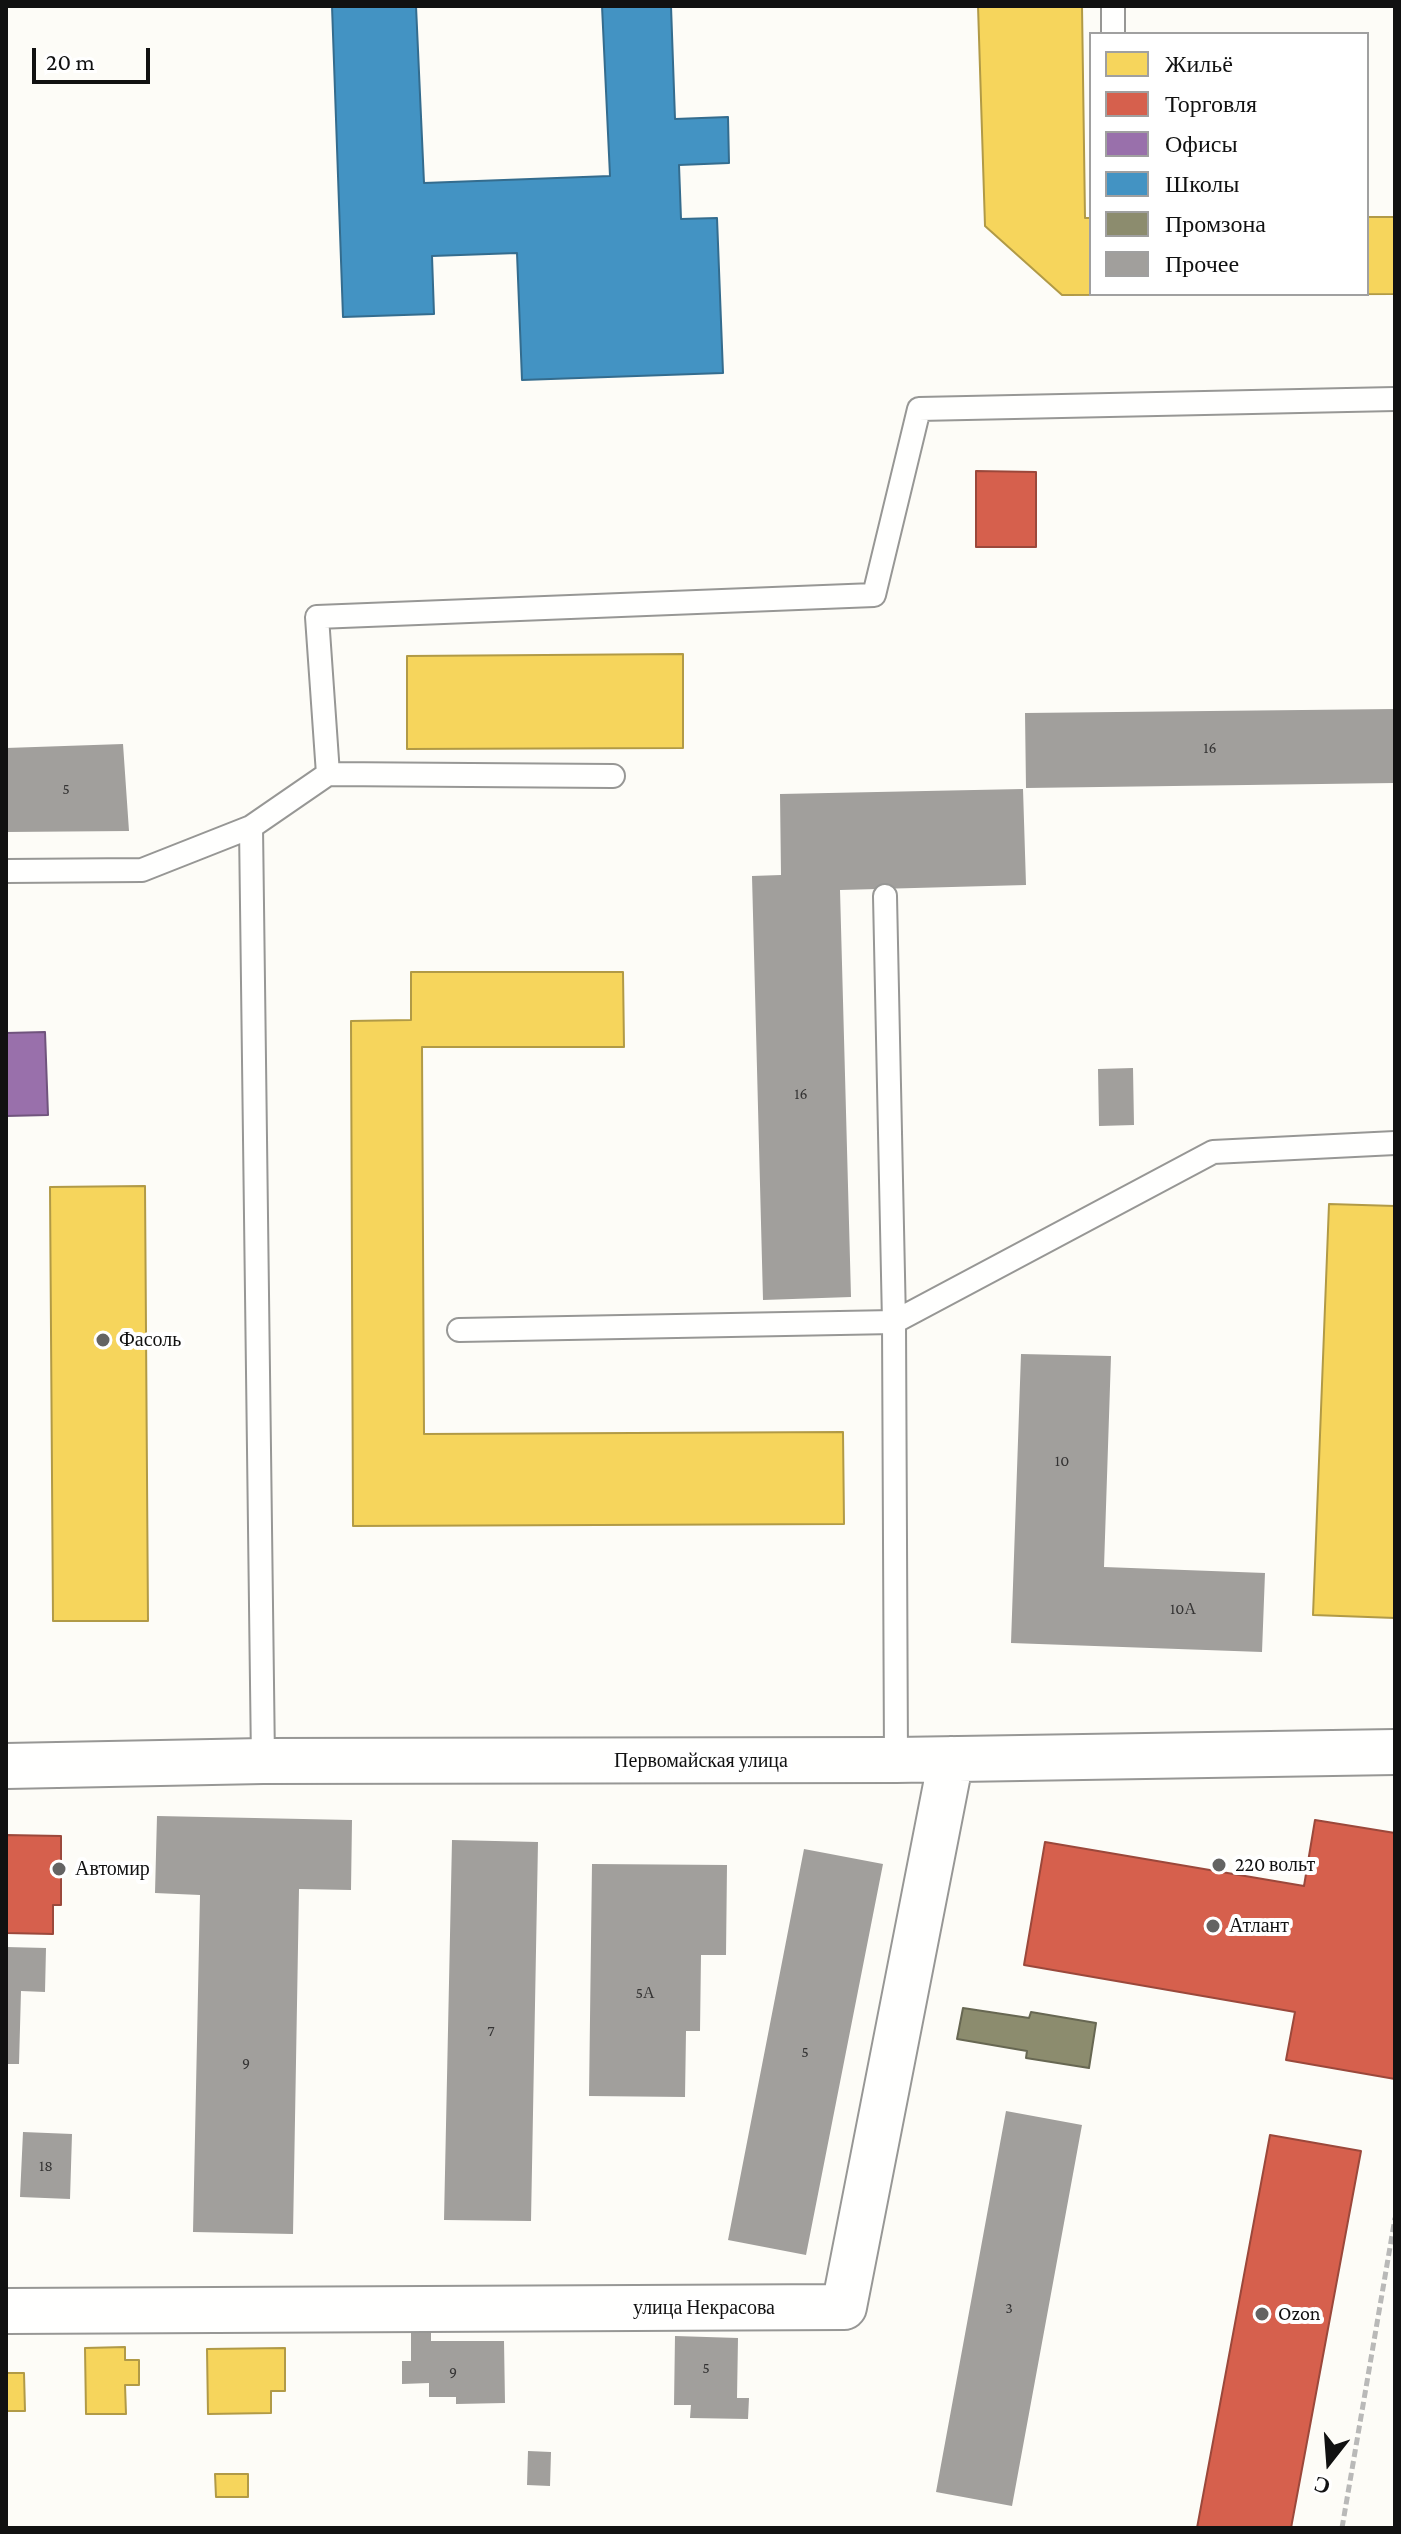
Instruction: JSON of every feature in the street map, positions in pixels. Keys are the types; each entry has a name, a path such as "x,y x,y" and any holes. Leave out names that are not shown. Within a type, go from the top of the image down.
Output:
{"street":[{"name":"Первомайская улица","path":"6,1766 263,1761 896,1760 1395,1752"},
{"name":"улица Некрасова","path":"6,2311 844,2307 951,1759"}],"lane":[{"path":"1113,6 1113,32"},
{"path":"328,774 317,617 874,595 919,409 1395,399"},
{"path":"6,871 142,870 251,827 328,774 613,776"},
{"path":"251,827 263,1761"},
{"path":"885,896 894,1322 896,1760"},
{"path":"459,1330 894,1322 1213,1152 1395,1143"}],"path":[{"path":"1342,2528 1395,2218"}],"building: Жильё":[{"path":"978,6 1082,6 1089,295 1062,295 985,226"},
{"path":"1369,217 1395,217 1395,294 1369,294"},
{"path":"683,654 683,748 407,749 407,656"},
{"path":"411,972 623,972 624,1047 422,1047 424,1434 843,1432 844,1524 353,1526 351,1021 411,1020"},
{"path":"145,1186 148,1621 53,1621 50,1187"},
{"path":"1329,1204 1395,1206 1395,1618 1313,1615"},
{"path":"125,2347 125,2360 139,2360 139,2385 125,2385 126,2414 86,2414 85,2348"},
{"path":"285,2348 285,2391 271,2391 271,2413 208,2414 207,2349"},
{"path":"6,2350 7,2373 24,2373 25,2411 6,2411"},
{"path":"215,2474 248,2474 248,2497 216,2497"}],"building: Торговля":[{"path":"976,471 1036,472 1036,547 976,547"},
{"name":"Атлант","path":"1315,1820 1395,1833 1395,2079 1286,2060 1295,2012 1024,1965 1045,1842 1304,1886"},
{"path":"6,1835 61,1836 61,1905 53,1905 53,1934 6,1933"},
{"path":"1270,2135 1361,2151 1291,2528 1197,2528"}],"building: Офисы":[{"path":"45,1032 48,1115 6,1116 6,1033"}],"building: Школы":[{"path":"332,6 416,6 424,183 610,176 602,6 671,6 675,119 728,117 729,163 679,165 681,219 717,218 723,373 522,380 517,253 432,256 434,314 343,317"}],"building: Промзона":[{"path":"963,2008 1029,2018 1031,2012 1096,2023 1089,2068 1026,2058 1027,2051 957,2039"}],"building: Прочее":[{"path":"1395,709 1395,783 1026,788 1025,713"},
{"path":"123,744 129,831 6,832 6,748"},
{"path":"1023,789 1026,885 840,890 851,1297 763,1300 752,876 781,875 780,794"},
{"path":"1133,1068 1134,1125 1099,1126 1098,1069"},
{"path":"1021,1354 1111,1356 1104,1567 1265,1573 1262,1652 1011,1643"},
{"path":"157,1816 352,1820 351,1890 299,1889 293,2234 193,2232 200,1895 155,1893"},
{"path":"452,1840 538,1842 531,2221 444,2220"},
{"path":"804,1849 883,1864 806,2255 728,2240"},
{"path":"592,1864 727,1865 726,1955 701,1955 700,2031 686,2031 685,2097 589,2096"},
{"path":"6,1947 46,1948 45,1992 21,1991 19,2064 6,2064"},
{"path":"1006,2111 1082,2125 1012,2506 936,2492"},
{"path":"23,2132 72,2134 70,2199 20,2197"},
{"path":"411,2330 431,2330 431,2341 504,2341 505,2403 456,2404 456,2397 429,2397 429,2383 402,2384 402,2361 411,2361"},
{"path":"675,2336 738,2338 737,2398 749,2398 748,2419 690,2418 691,2405 674,2405"},
{"path":"528,2451 551,2452 550,2486 527,2485"}],"place":[{"name":"Фасоль","path":"103,1340"},
{"name":"220 вольт","path":"1219,1865"},
{"name":"Автомир","path":"59,1869"},
{"name":"Атлант","path":"1213,1926"},
{"name":"Ozon","path":"1262,2314"}]}
